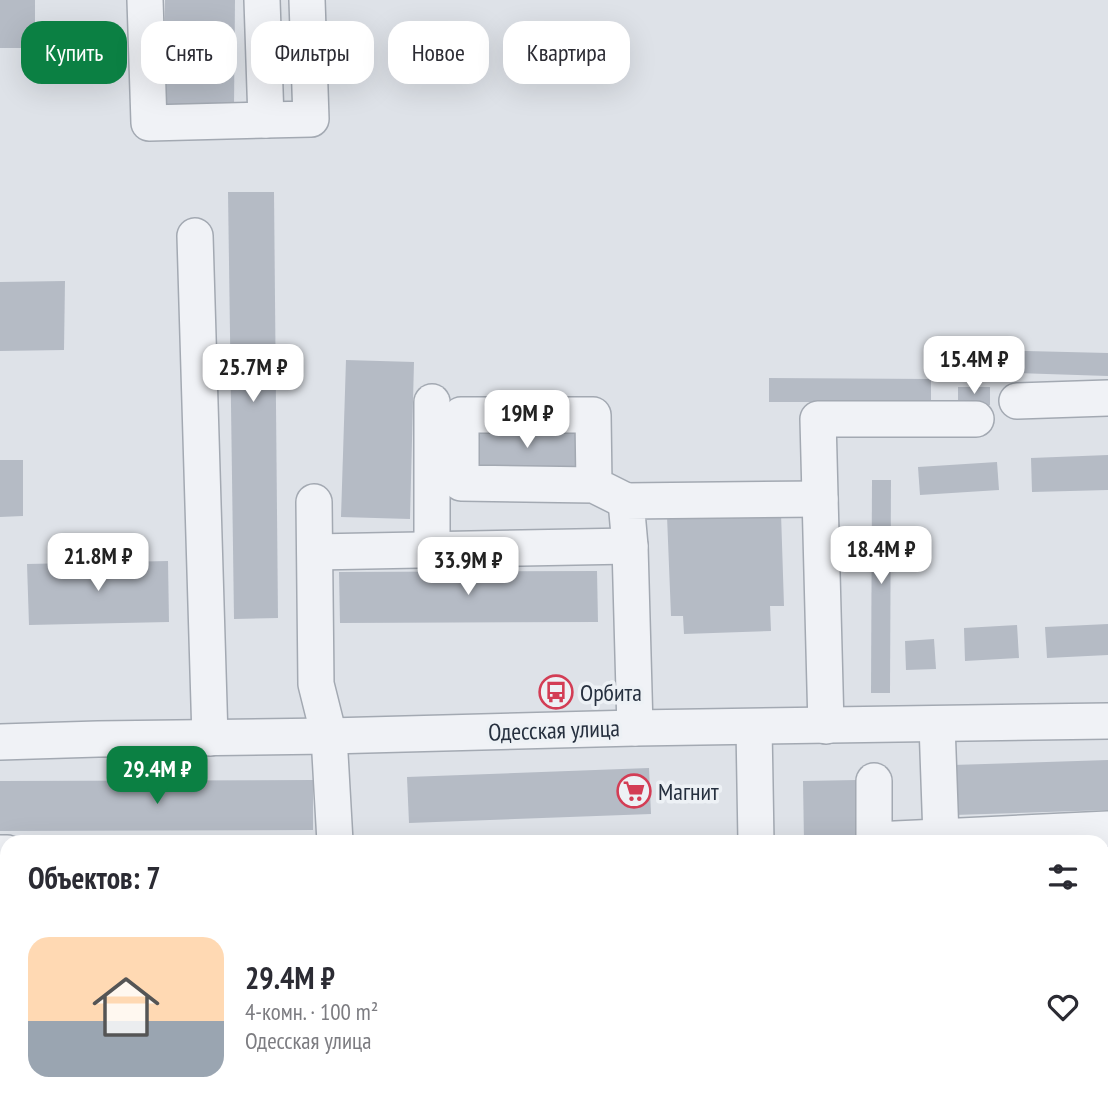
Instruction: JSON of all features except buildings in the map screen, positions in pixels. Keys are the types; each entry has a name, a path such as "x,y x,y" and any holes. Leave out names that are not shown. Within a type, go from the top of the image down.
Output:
{"street":[{"path":"145,0 149,123 311,119 307,0"},
{"path":"262,0 266,120"},
{"path":"195,236 210,737"},
{"path":"1017,401 1108,398"},
{"path":"432,402 432,550"},
{"path":"826,726 818,419 976,419"},
{"path":"594,485 626,502 820,499"},
{"path":"314,502 316,684 329,736 335,835"},
{"path":"626,502 630,546 635,728"},
{"path":"315,552 630,546"},
{"name":"Одесская улица","path":"0,742 1108,721"},
{"path":"937,724 941,835"},
{"path":"754,727 756,835"},
{"path":"874,781 874,835"},
{"path":"983,835 1108,829"}],"place":[{"name":"Орбита","path":"556,692"},
{"name":"Магнит","path":"634,791"}]}
